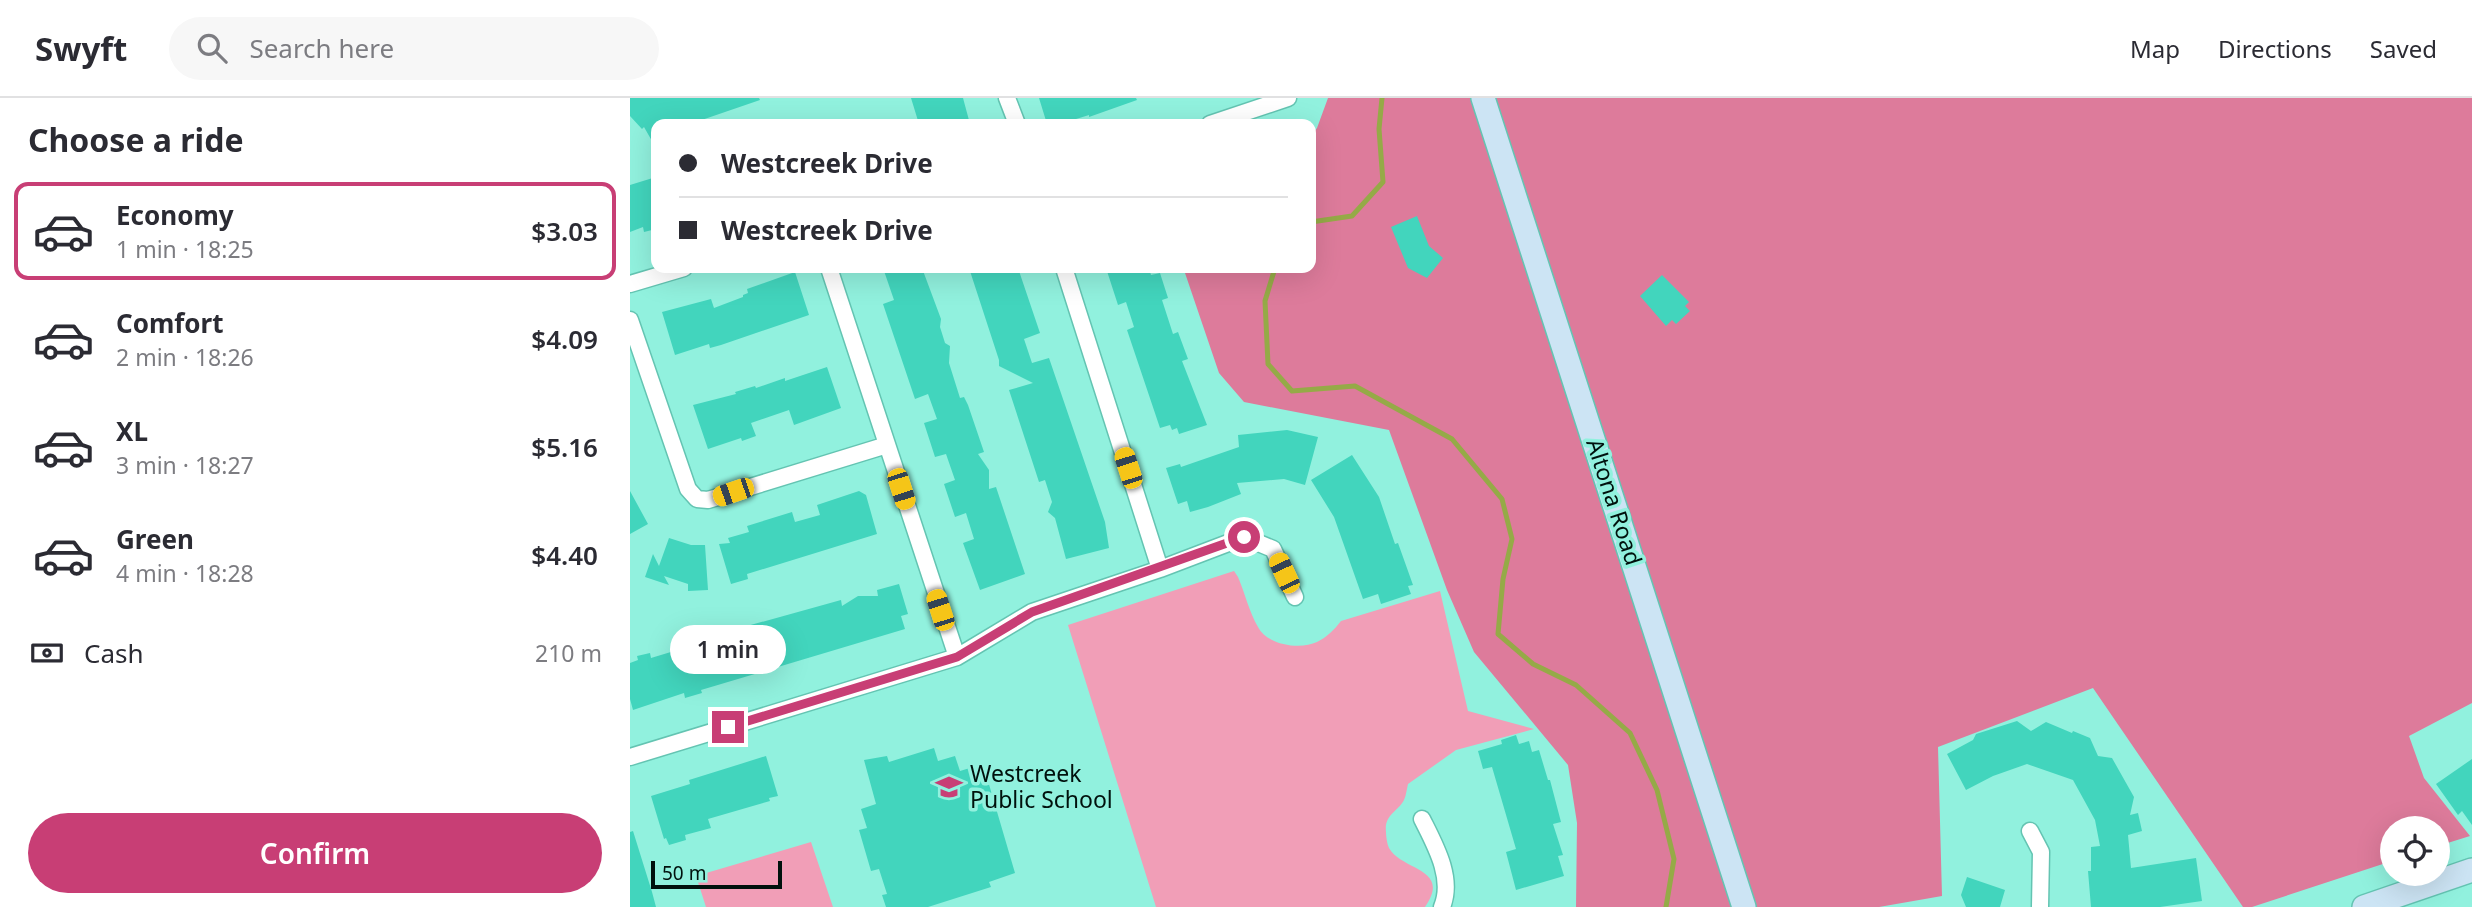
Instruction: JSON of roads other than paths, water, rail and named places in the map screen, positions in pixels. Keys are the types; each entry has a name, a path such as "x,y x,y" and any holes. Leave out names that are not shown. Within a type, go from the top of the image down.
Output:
{"main road":[{"name":"Altona Road","path":"1483,98 1744,907"},
{"path":"2364,907 2472,870"}],"street":[{"path":"1007,98 1015,119"},
{"path":"1226,119 1288,99"},
{"path":"630,284 667,273"},
{"path":"831,273 957,657"},
{"path":"1066,273 1160,569"},
{"path":"630,320 688,489 697,499 708,500 887,445"},
{"path":"630,757 957,657 1032,612 1160,569 1244,537 1273,549 1295,597"},
{"path":"1422,819 1436,846 1445,875 1446,888 1442,907"},
{"path":"2030,831 2041,852 2039,907"}],"waterway":[{"path":"1316,221 1352,216 1383,182 1379,129 1382,98"},
{"path":"1273,273 1265,301 1268,364 1292,391 1355,386 1452,439 1502,499 1512,539 1503,579 1498,634 1533,664 1576,685 1630,733 1657,790 1674,859 1666,907"}],"place":[{"name":"Westcreek Public School","path":"949,787"}]}
